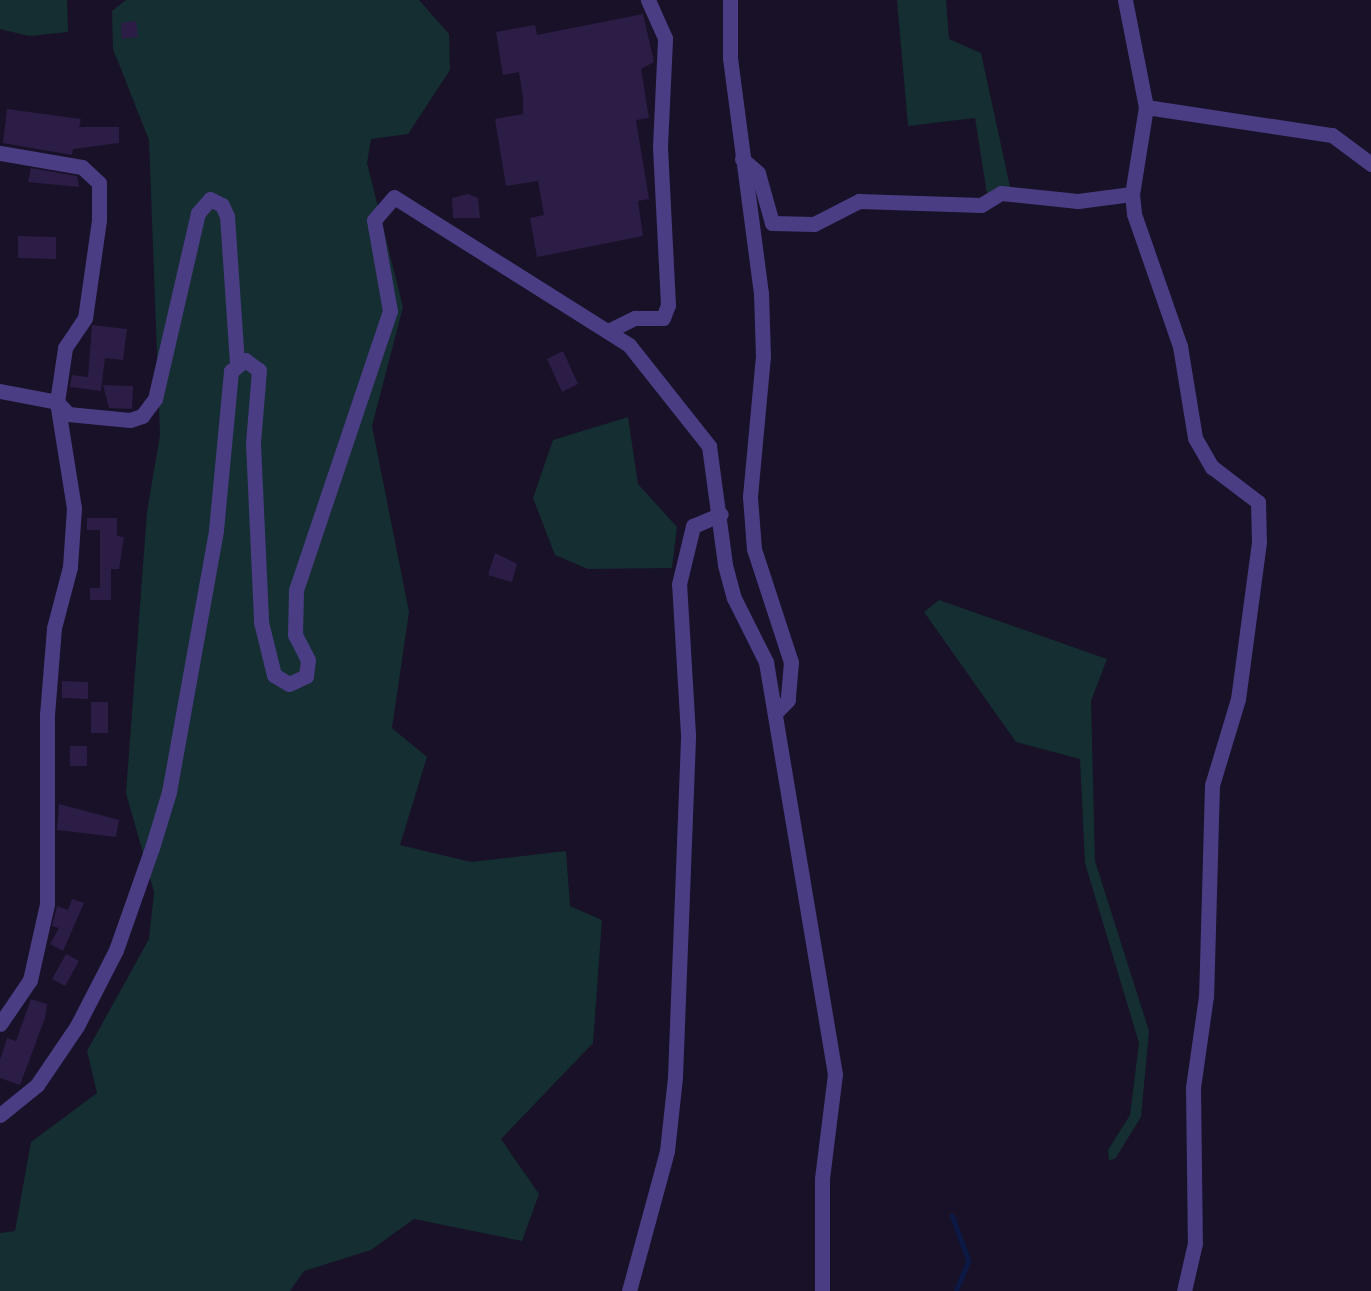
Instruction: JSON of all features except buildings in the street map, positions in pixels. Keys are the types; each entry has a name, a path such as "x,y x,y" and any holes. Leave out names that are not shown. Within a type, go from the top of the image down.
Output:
{"street":[{"path":"608,331 635,318 663,318 668,305 660,146 665,38 648,0"},
{"path":"730,0 742,159 761,294 763,356 750,497 754,549 792,662 788,700 775,713"},
{"path":"1125,0 1146,107 1131,194 1180,346 1195,438 1212,467 1258,502 1259,542 1238,699 1212,785 1206,996 1193,1087 1195,1243 1184,1291"},
{"path":"1146,107 1332,135 1371,164"},
{"path":"0,153 82,166 99,183 85,318 65,348 57,402 74,508 70,567 54,628 47,715 47,904 30,980 0,1024"},
{"path":"742,159 758,173 772,223 814,224 859,201 981,205 1001,193 1078,201 1131,194"},
{"path":"237,364 246,360 260,370 253,443 260,612 271,668 289,684 306,676 308,660 295,635 296,590 390,311 374,220 383,204 394,197 411,203 629,345 701,430 716,473 734,598 766,662 835,1074 822,1179 822,1291"},
{"path":"0,391 57,402 68,414 130,420 142,416 154,399 198,213 210,199 222,205 227,216 237,364 228,387 214,541 169,792 116,951 77,1026 37,1085 0,1115"},
{"path":"629,1291 667,1151 675,1077 688,734 679,584 693,526 721,514"}],"green space":[{"path":"0,0 67,0 68,32 29,36 0,29"},
{"path":"126,0 419,0 449,34 450,70 408,134 371,139 367,163 403,307 372,426 409,612 392,728 427,757 400,845 471,862 566,851 570,906 602,920 593,1043 501,1139 539,1194 522,1241 414,1219 371,1250 304,1271 290,1291 0,1291 0,1233 15,1231 31,1142 97,1093 87,1051 149,939 154,892 126,793 147,512 160,435 149,140 113,49 112,11"},
{"path":"897,0 946,0 949,39 981,53 1011,191 987,194 975,118 908,126"},
{"path":"628,417 638,484 677,527 672,568 588,569 555,555 533,498 553,440"},
{"path":"939,600 1107,659 1091,701 1095,861 1149,1031 1141,1117 1115,1159 1109,1160 1108,1150 1130,1115 1139,1043 1085,863 1080,759 1016,742 924,612"}],"waterway":[{"path":"952,1215 969,1261 956,1291"}]}
